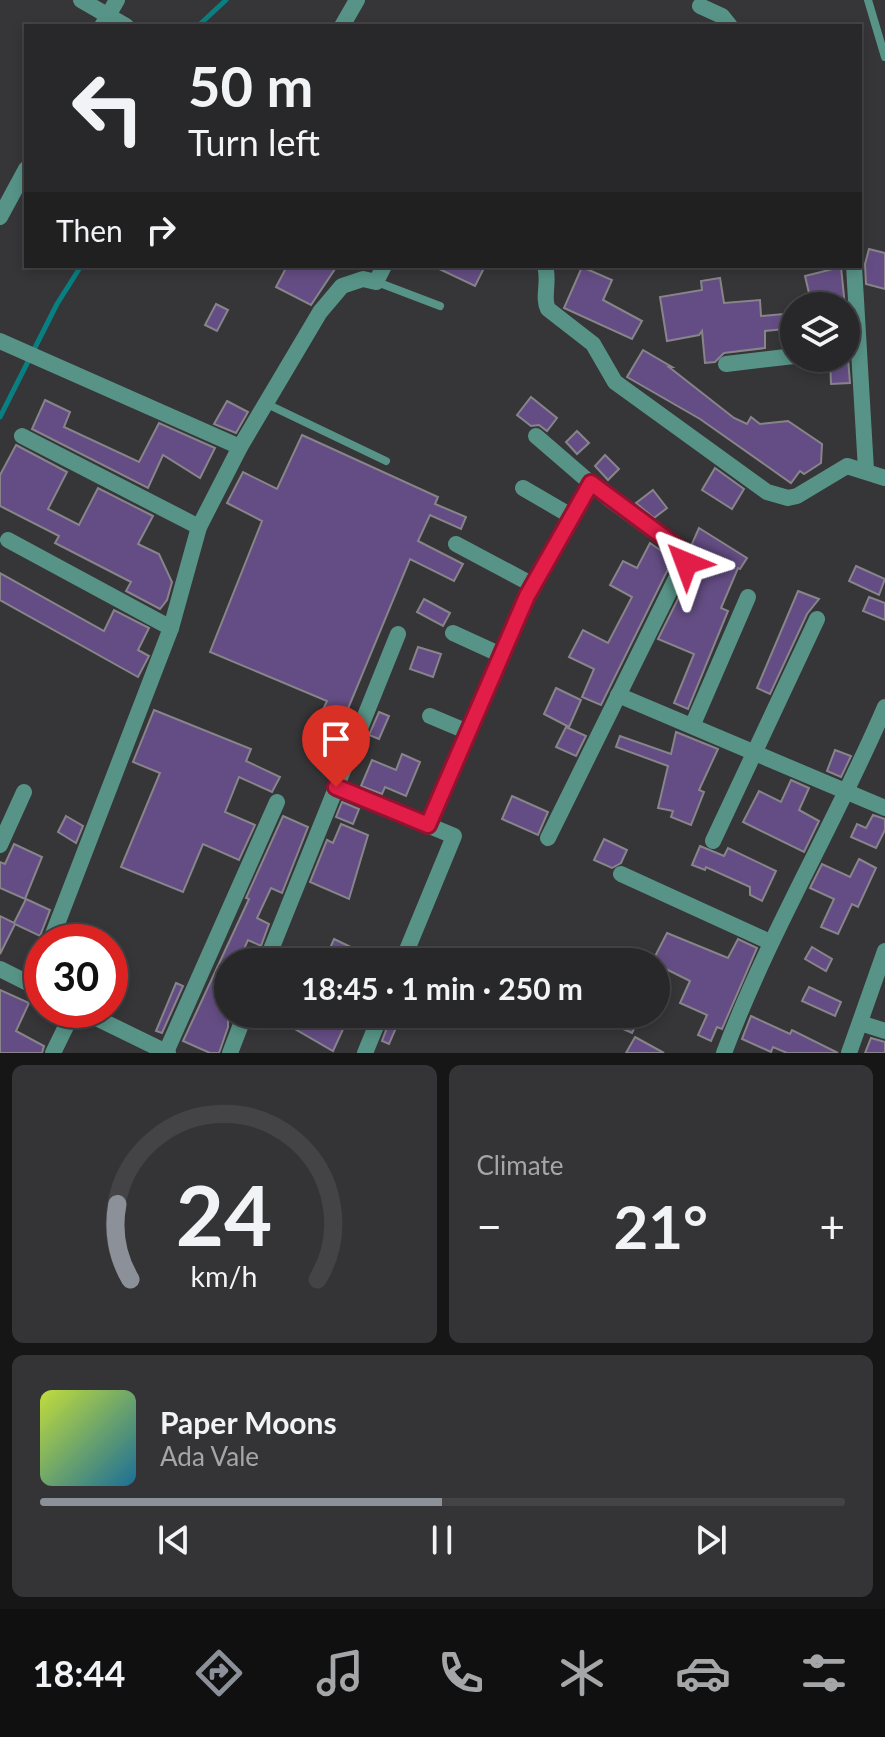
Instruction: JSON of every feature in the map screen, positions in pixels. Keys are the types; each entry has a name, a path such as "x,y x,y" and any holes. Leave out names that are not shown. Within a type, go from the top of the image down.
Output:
{"street":[{"path":"81,0 109,14"},
{"path":"349,24 357,0"},
{"path":"697,3 704,14 702,24"},
{"path":"697,3 722,16 728,24"},
{"path":"0,217 24,173"},
{"path":"57,924 171,628 199,527 240,447 320,312 342,286 363,279 376,282 383,268"},
{"path":"546,268 549,279 545,303 548,309 593,344 615,382 767,492 788,498 847,466 885,478"},
{"path":"854,268 854,292"},
{"path":"0,341 240,447"},
{"path":"726,364 780,358"},
{"path":"855,372 866,470"},
{"path":"22,436 199,527"},
{"path":"536,436 591,483 687,556 548,838"},
{"path":"428,825 533,585 591,483"},
{"path":"523,488 571,516"},
{"path":"8,540 171,628"},
{"path":"456,544 533,585"},
{"path":"693,724 748,597"},
{"path":"713,841 817,619"},
{"path":"453,633 501,655"},
{"path":"272,948 398,634"},
{"path":"618,695 756,750 885,808"},
{"path":"724,1053 770,942 849,792 885,707"},
{"path":"430,716 468,732"},
{"path":"336,787 454,836 408,948"},
{"path":"0,845 24,792"},
{"path":"116,1028 167,1052 277,802"},
{"path":"621,874 770,942"},
{"path":"849,1053 885,951"},
{"path":"0,969 24,981"},
{"path":"860,1023 885,1031"},
{"path":"53,1053 67,1028"},
{"path":"230,1053 240,1028"},
{"path":"365,1053 375,1028"}],"lane":[{"path":"868,0 885,57"},
{"path":"376,282 440,306"},
{"path":"267,404 386,461"}],"building":[{"path":"869,249 885,253 885,289 866,284 865,264"},
{"path":"286,268 336,268 311,305 276,287"},
{"path":"437,268 484,268 475,286"},
{"path":"582,268 584,268 612,280 603,300 642,321 632,339 564,308"},
{"path":"841,268 844,292 809,292 805,276"},
{"path":"720,278 724,303 760,300 761,316 780,314 780,329 765,331 765,348 724,353 715,362 705,363 702,331 699,335 667,341 660,297 702,290 701,281"},
{"path":"216,304 228,310 217,331 205,325"},
{"path":"643,350 672,367 669,367 734,418 747,424 751,417 760,424 788,421 822,444 821,463 804,474 800,471 791,483 700,419 627,377"},
{"path":"831,372 849,372 850,383 831,384"},
{"path":"531,397 557,418 547,431 539,425 531,426 517,415"},
{"path":"45,400 70,412 64,427 139,462 159,423 215,448 200,478 163,455 148,488 32,429"},
{"path":"227,401 248,412 236,433 214,424"},
{"path":"577,431 589,443 577,454 566,442"},
{"path":"302,435 438,497 435,504 466,517 461,529 430,515 418,541 463,564 454,581 410,559 333,745 311,736 327,701 210,652 262,521 227,503 243,472 277,489"},
{"path":"16,445 67,472 48,509 79,525 98,488 153,516 138,544 159,554 172,582 167,600 160,609 126,591 131,582 55,543 59,536 0,506 0,475"},
{"path":"605,455 619,469 608,480 595,466"},
{"path":"715,468 744,489 732,509 702,490"},
{"path":"653,490 667,508 654,518 636,503"},
{"path":"699,528 747,558 738,568 721,608 728,611 688,709 674,703 694,654 658,639 697,561 697,552 691,546"},
{"path":"650,543 673,559 601,705 582,697 594,669 569,657 583,630 608,643 632,597 610,585 623,561 637,568"},
{"path":"856,566 885,579 879,595 849,581"},
{"path":"0,573 104,631 114,610 149,628 138,650 149,656 138,677 0,600"},
{"path":"798,591 819,599 807,614 770,694 757,688"},
{"path":"869,597 885,603 885,620 863,611"},
{"path":"424,599 450,613 443,626 417,612"},
{"path":"418,647 441,654 433,677 410,669"},
{"path":"556,688 581,700 569,727 544,714"},
{"path":"154,710 251,749 246,761 280,777 272,792 239,777 225,812 255,825 239,860 203,844 183,892 121,867 160,773 133,762"},
{"path":"379,712 389,716 379,739 369,735"},
{"path":"566,727 586,736 576,756 556,747"},
{"path":"676,732 718,749 699,790 704,792 691,825 671,817 673,811 658,808 668,766 616,747 620,736 671,754"},
{"path":"835,750 851,756 841,777 827,771"},
{"path":"402,754 420,762 406,796 385,787 382,794 361,786 372,760 396,770"},
{"path":"791,780 809,788 799,810 819,821 804,852 743,822 759,791 781,802"},
{"path":"512,796 548,812 538,835 502,819"},
{"path":"342,802 359,809 353,824 336,817"},
{"path":"873,815 885,819 885,830 876,848 851,837 857,824 866,828"},
{"path":"66,816 83,826 76,843 58,832"},
{"path":"283,816 308,827 282,893 271,888 257,918 269,924 261,946 248,940 244,948 226,948 249,899 246,898"},
{"path":"341,824 368,835 349,899 310,882 327,840 333,843"},
{"path":"604,839 627,850 621,863 612,868 594,860"},
{"path":"14,844 42,857 25,899 0,888 0,862 5,864"},
{"path":"700,846 724,856 728,848 776,871 762,901 750,895 750,887 706,867 705,870 692,865"},
{"path":"859,859 876,868 858,907 852,904 838,934 821,927 834,899 810,888 822,864 850,877"},
{"path":"26,899 50,910 45,924 24,924 24,928 15,924 0,954 0,916 14,923"},
{"path":"667,933 728,958 738,939 757,948 722,1029 717,1027 711,1041 698,1035 707,1015 680,1003 690,981 670,971 670,948 659,948"},
{"path":"334,939 353,948 330,948"},
{"path":"812,947 832,959 826,971 805,959"},
{"path":"214,974 214,1028 228,1028 219,1053 210,1053 183,1041"},
{"path":"176,983 183,986 162,1033 156,1031"},
{"path":"809,987 841,1002 835,1016 802,1001"},
{"path":"0,990 24,1001 24,1014 16,1031 44,1046 42,1053 0,1053"},
{"path":"751,1016 790,1034 792,1030 838,1053 787,1053 773,1047 771,1052 742,1039"},
{"path":"293,1028 344,1028 333,1051"},
{"path":"387,1028 396,1028 389,1044 382,1041"},
{"path":"635,1037 664,1053 626,1053"},
{"path":"871,1038 885,1042 885,1053 865,1053"}],"waterway":[{"path":"200,24 226,0"},
{"path":"0,417 57,304 80,268"}],"route":[{"path":"336,787 428,825 527,596 591,483 681,550 687,556 686,563"}]}
